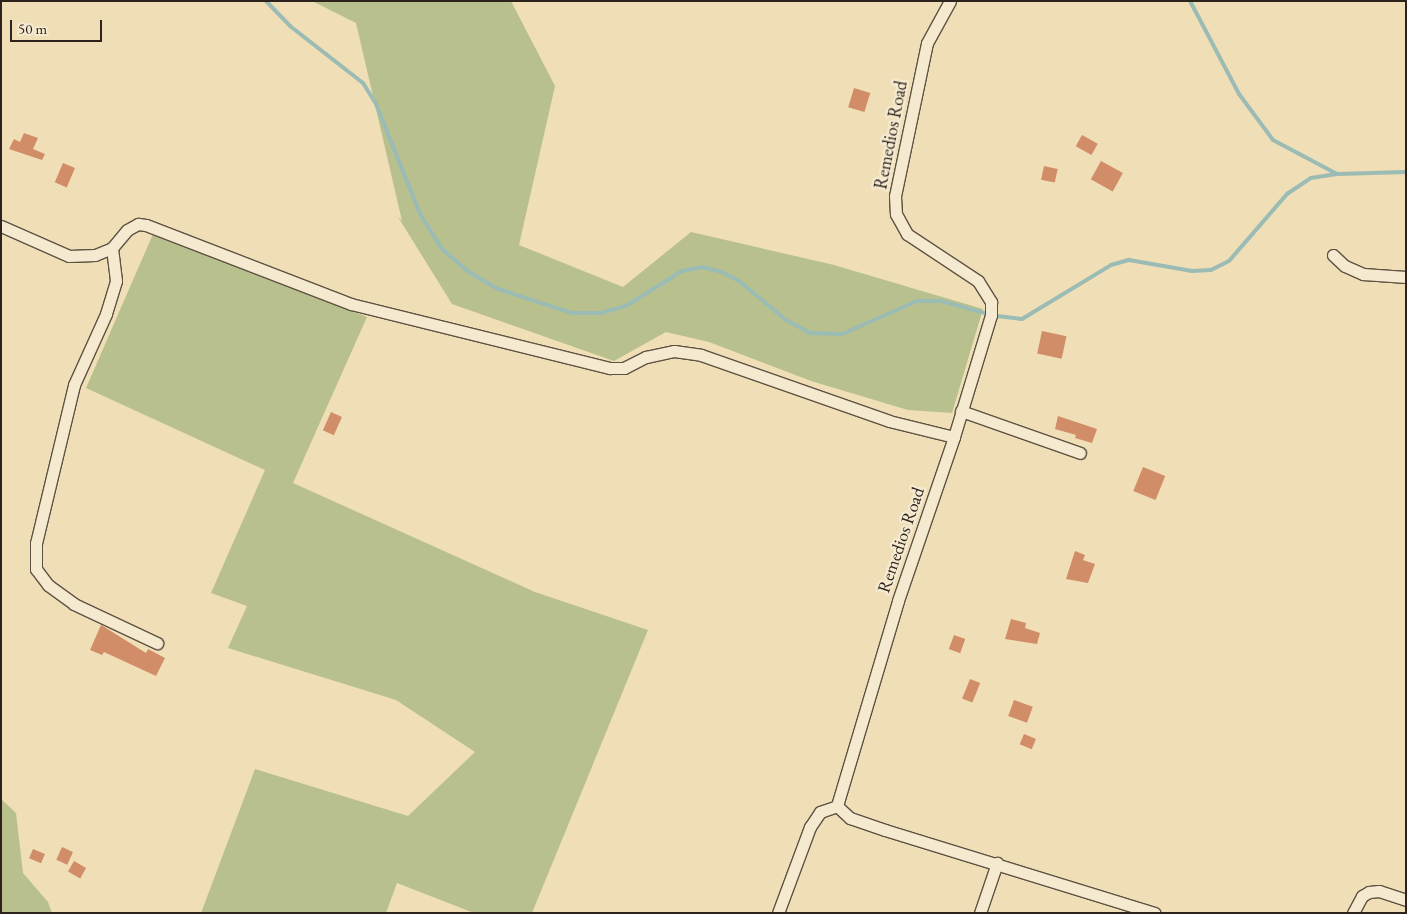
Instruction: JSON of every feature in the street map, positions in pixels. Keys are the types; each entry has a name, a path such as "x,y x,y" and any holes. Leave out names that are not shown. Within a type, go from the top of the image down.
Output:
{"street":[{"name":"Remedios Road","path":"837,806 898,601 954,437 991,315 992,302 978,281 908,234 896,214 895,196 927,43 950,1"},
{"path":"1,226 69,256 95,255 112,248 126,230 138,224 146,225 351,304 610,368 624,368 646,357 674,350 701,355 889,421 954,437"},
{"path":"112,248 116,281 106,314 74,385 36,543 36,569 48,585 74,604 157,643"},
{"path":"1333,255 1345,266 1362,274 1406,277"},
{"path":"961,411 1080,453"},
{"path":"778,913 810,827 820,812 837,806 850,818 885,830 1155,913"},
{"path":"980,913 997,863"},
{"path":"1353,913 1362,896 1369,892 1379,891 1406,900"}],"green space":[{"path":"312,1 511,1 555,86 519,245 623,287 691,232 834,265 983,309 952,413 908,410 811,381 709,342 666,332 614,361 452,304 398,217 402,221 356,23"},
{"path":"153,234 367,317 293,483 535,592 648,630 532,913 474,913 397,883 386,913 201,913 255,769 408,816 475,752 396,700 228,648 247,606 211,593 265,470 86,388"},
{"path":"1,799 16,813 23,873 48,902 52,913 1,913"}],"building":[{"path":"854,88 870,93 864,112 848,107"},
{"path":"24,133 38,138 33,149 45,154 42,160 9,149 14,139 20,142"},
{"path":"1082,135 1098,144 1091,155 1076,146"},
{"path":"1101,161 1123,173 1113,191 1091,179"},
{"path":"63,163 75,168 67,187 55,182"},
{"path":"1044,166 1058,169 1055,183 1041,180"},
{"path":"1042,331 1066,336 1062,359 1037,353"},
{"path":"331,412 342,417 334,435 323,430"},
{"path":"1058,416 1097,429 1092,443 1075,438 1076,435 1055,429"},
{"path":"1143,467 1165,476 1156,500 1133,491"},
{"path":"1075,551 1085,555 1083,560 1095,564 1088,583 1066,579"},
{"path":"1011,619 1026,623 1025,628 1040,633 1037,644 1005,639"},
{"path":"101,625 146,653 148,649 165,658 156,676 104,652 102,655 90,650"},
{"path":"954,635 965,639 960,653 949,649"},
{"path":"970,679 980,683 972,703 962,698"},
{"path":"1014,700 1033,707 1027,723 1008,716"},
{"path":"1024,734 1036,739 1032,749 1020,744"},
{"path":"62,847 73,852 67,865 56,860"},
{"path":"33,849 45,854 41,863 29,858"},
{"path":"74,861 86,868 80,878 68,871"}],"waterway":[{"path":"266,1 290,26 363,83 376,104 420,214 441,248 466,270 498,289 572,313 601,313 626,306 682,271 702,267 722,272 739,281 786,320 810,333 842,334 917,301 941,301 985,313"},
{"path":"1190,1 1239,94 1273,140 1337,174 1406,172"},
{"path":"997,316 1022,319 1111,265 1129,260 1192,271 1211,270 1229,261 1287,194 1311,178 1337,174"}]}
